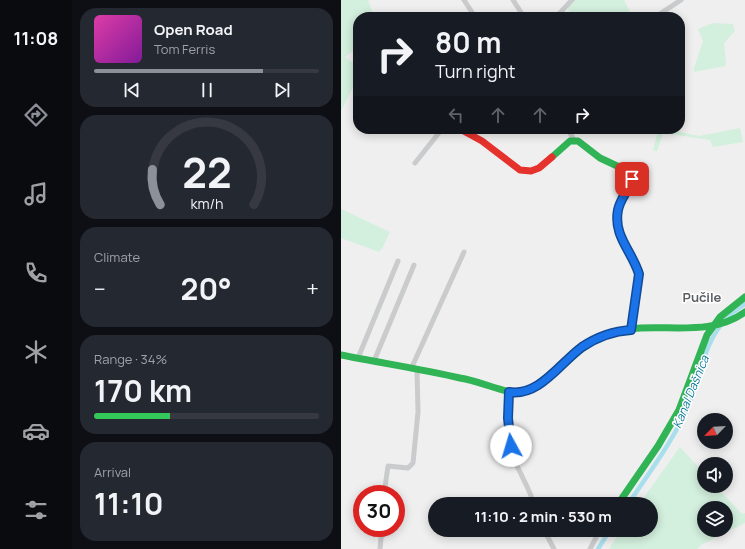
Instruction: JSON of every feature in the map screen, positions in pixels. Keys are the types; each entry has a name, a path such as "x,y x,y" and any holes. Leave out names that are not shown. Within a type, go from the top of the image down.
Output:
{"street":[{"path":"464,0 472,12"},
{"path":"513,0 521,12"},
{"path":"561,12 572,0"},
{"path":"663,12 681,0"},
{"path":"415,163 438,134"},
{"path":"469,134 484,143 511,165 524,171 531,172 536,169 553,157 569,142 574,140 579,141 600,158 630,172 632,175 631,184 618,209 617,229 637,267 639,274 631,330"},
{"path":"571,134 574,140"},
{"path":"386,485 388,466 408,468 413,463 418,412 414,369 464,252"},
{"path":"358,358 398,261"},
{"path":"374,361 414,265"},
{"path":"623,497 659,445 679,409 705,338 715,324 729,309 745,297"},
{"path":"341,355 461,378 517,393 531,390 590,343 615,332 689,328 730,321 745,312"},
{"path":"509,392 508,418 513,455 532,497"},
{"path":"380,549 381,537"},
{"path":"548,537 554,549"},
{"path":"590,549 596,537"}],"green space":[{"path":"341,0 368,0 372,12 353,12 353,51 345,57 353,63 353,87 341,111"},
{"path":"574,0 624,0 630,12 570,12 567,8"},
{"path":"713,23 733,24 735,31 724,43 726,64 725,66 694,72 703,41 698,29"},
{"path":"740,128 743,142 713,147 710,140 670,134 685,133 699,136"},
{"path":"663,134 657,151 653,150 657,135"},
{"path":"341,209 390,232 379,252 341,238"},
{"path":"680,447 697,465 697,493 722,493 730,501 697,501 697,537 717,537 701,545 697,549 609,549 617,537 658,537 658,497 644,497"},
{"path":"733,504 742,514 745,513 745,523 733,529"}],"waterway":[{"name":"Kanal Dašnica","path":"633,497 665,449 685,414 712,338 728,317 745,304"},
{"name":"Kanal Dašnica","path":"598,549 606,537"}],"traffic: fast":[{"path":"552,157 570,141 578,141 600,158 630,172 632,181 619,206 617,221 621,237 639,274 631,329"},
{"path":"623,497 658,446 679,410 707,335 720,317 745,297"},
{"path":"341,355 467,379 516,393 524,392 533,388 554,373 582,348 609,334 631,329 681,328 714,325 730,320 745,312"}],"traffic: jam":[{"path":"469,134 482,141 520,170 531,171 539,168 552,157"}],"district":[{"name":"Pučile","path":"702,297"}],"route":[{"path":"511,446 508,418 509,392 517,393 531,390 574,354 598,338 615,332 631,330 639,283 639,274 637,267 617,229 617,219 618,209 631,184 632,179"}]}
